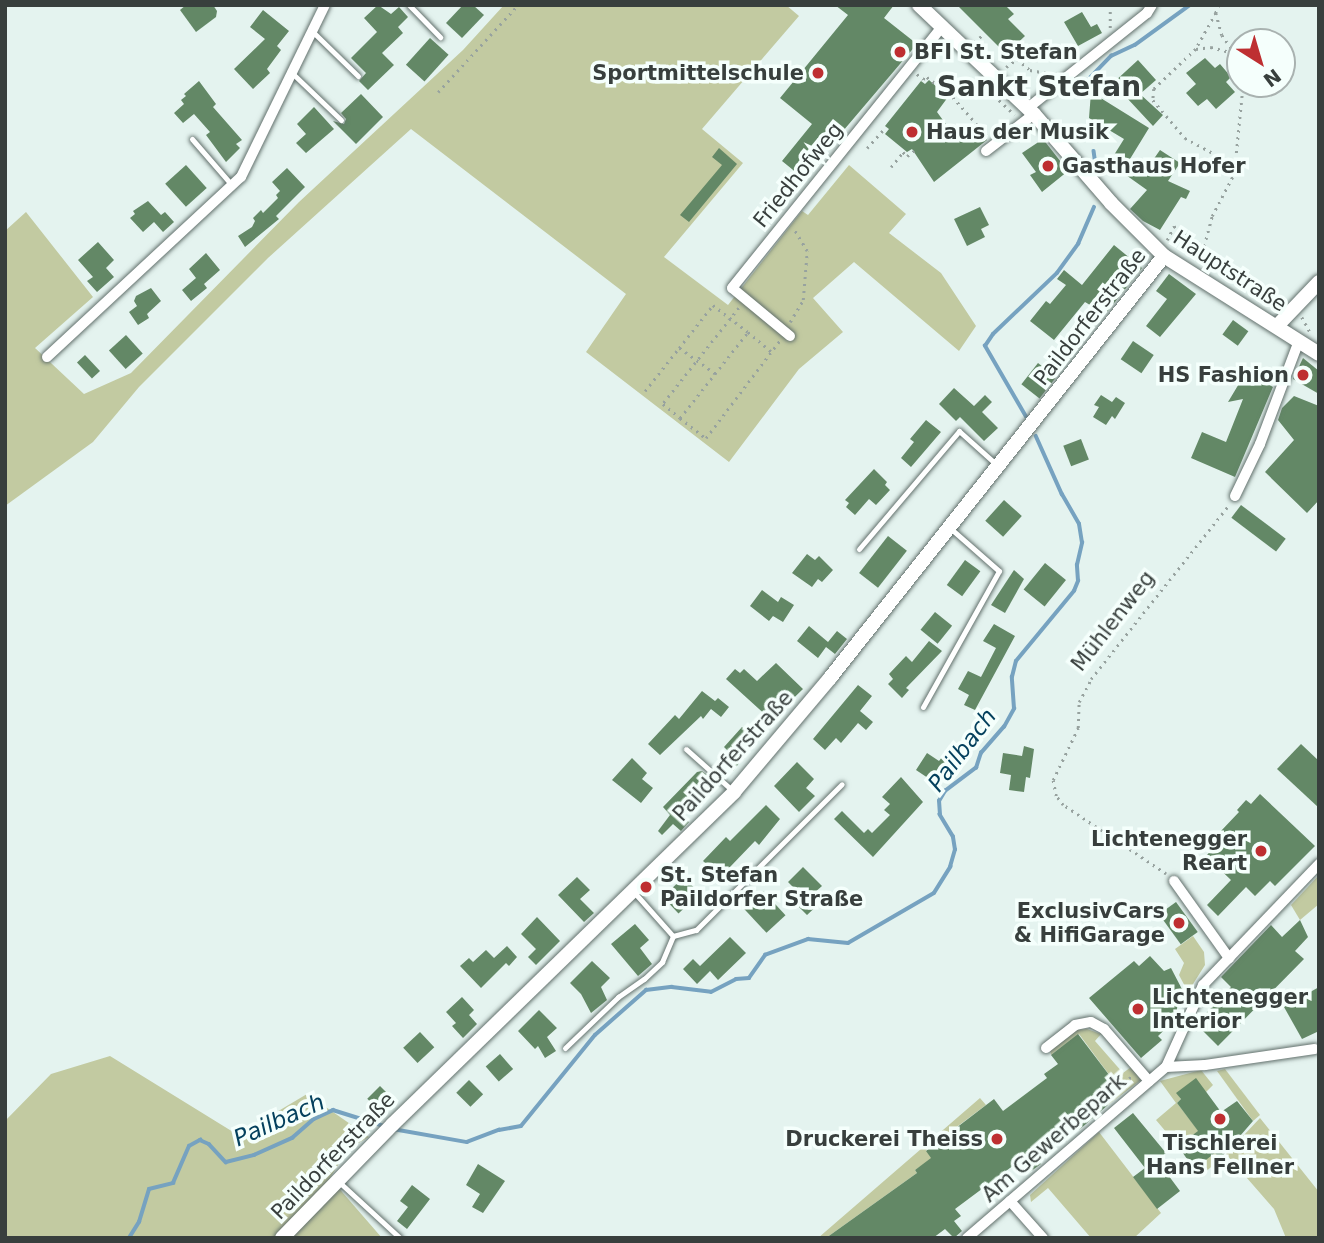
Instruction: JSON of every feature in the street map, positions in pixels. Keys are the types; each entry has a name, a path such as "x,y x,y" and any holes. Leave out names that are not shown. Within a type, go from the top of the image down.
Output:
{"street":[{"path":"47,356 241,177 326,5"},
{"name":"Hauptstraße","path":"919,5 1031,111 1111,203 1164,256 1319,354"},
{"path":"986,151 1060,82 1147,13 1152,5"},
{"name":"Friedhofweg","path":"746,300 732,288 942,27"},
{"name":"Paildorferstraße","path":"282,1238 734,792 830,678 1164,256"},
{"path":"1277,326 1319,282"},
{"path":"746,300 788,334"},
{"path":"1235,496 1260,444 1299,341"},
{"name":"Am Gewerbepark","path":"967,1238 1166,1067 1203,985 1319,864"},
{"path":"1174,881 1230,958"},
{"path":"1046,1048 1075,1025 1091,1022 1104,1030 1149,1081"},
{"path":"1166,1067 1205,1065 1317,1048"},
{"path":"1010,1201 1043,1238"}],"lane":[{"path":"409,5 440,37"},
{"path":"312,32 358,76"},
{"path":"292,72 341,120"},
{"path":"192,139 232,184"},
{"path":"859,549 959,431 998,466"},
{"path":"923,707 999,571 950,528"},
{"path":"685,749 734,792"},
{"path":"673,936 696,930 842,784"},
{"path":"633,891 673,936"},
{"path":"565,1048 618,997 662,962 673,936"},
{"path":"338,1181 400,1238"}],"path":[{"path":"438,92 518,5"},
{"path":"1109,42 1110,5"},
{"path":"1219,5 1196,49 1154,89 1153,100 1185,138 1224,159 1234,174"},
{"path":"1216,13 1226,40"},
{"path":"966,49 985,33"},
{"path":"1196,49 1211,47 1226,51"},
{"path":"1006,67 1017,60 1030,70 1053,73 1060,82"},
{"path":"923,63 915,73 923,79 927,77 953,97 980,126"},
{"path":"1204,246 1212,216 1234,174 1242,98"},
{"path":"867,148 883,130"},
{"path":"891,167 903,152 907,156 914,150"},
{"path":"746,300 663,404 706,438 788,334 803,300 807,251 787,218"},
{"path":"645,391 713,305 773,353"},
{"path":"1304,325 1319,337"},
{"path":"680,418 748,332"},
{"path":"679,348 715,374"},
{"name":"Mühlenweg","path":"1174,881 1063,805 1056,796 1054,780 1078,728 1079,702 1091,679 1235,496"},
{"path":"1118,1087 1140,1070"}],"green space":[{"path":"504,5 786,5 799,16 702,129 743,163 664,257 728,305 802,211 808,215 849,165 906,214 889,233 941,273 976,326 959,351 854,262 813,298 843,332 799,369 729,462 586,352 626,294 411,129 268,258 139,387 93,442 5,506 5,231 26,212 93,297 35,348 84,394 131,373 299,202 463,50"},
{"path":"1319,875 1319,904 1300,920 1291,905"},
{"path":"1193,936 1204,952 1205,965 1188,992 1179,975 1184,963 1175,949"},
{"path":"1087,1029 1101,1034 1095,1041 1123,1073 1131,1067 1141,1080 1108,1105 1104,1100 1119,1088 1079,1034 1051,1055 1050,1049 1077,1030"},
{"path":"110,1056 238,1135 307,1094 369,1137 348,1149 330,1178 382,1238 5,1238 5,1121 51,1074"},
{"path":"1225,1069 1260,1115 1253,1121 1217,1071"},
{"path":"1201,1070 1213,1085 1206,1092 1177,1093 1181,1099 1177,1103 1220,1159 1201,1176 1194,1169 1194,1134 1178,1146 1156,1120 1176,1103 1160,1081"},
{"path":"980,1098 986,1105 926,1150 933,1160 915,1170 917,1173 826,1238 818,1238"},
{"path":"1260,1118 1319,1192 1319,1238 1286,1238 1274,1209 1226,1154"},
{"path":"1099,1132 1161,1213 1134,1238 1091,1238 1048,1188 1031,1202 1030,1195"}],"building":[{"path":"186,5 213,5 217,11 216,17 196,32 180,10"},
{"path":"378,5 391,14 399,7 408,17 398,27 403,33 382,53 394,65 368,90 359,81 366,73 351,58 377,32 364,18"},
{"path":"463,5 473,5 484,15 462,38 446,23"},
{"path":"835,5 894,5 884,18 917,44 803,178 782,161 812,124 780,98 848,15"},
{"path":"957,5 1005,5 1014,14 1008,19 1025,36 1006,54"},
{"path":"263,10 289,31 277,46 281,50 267,69 270,73 253,89 234,69 265,39 250,27"},
{"path":"1082,12 1091,27 1097,24 1102,33 1078,46 1064,22"},
{"path":"430,38 449,55 424,81 406,65"},
{"path":"1205,58 1215,68 1220,64 1226,71 1226,98 1228,98 1216,109 1207,99 1198,106 1186,93 1196,84 1186,73"},
{"path":"1138,60 1156,80 1140,94 1163,115 1153,126 1113,83"},
{"name":"Haus der Musik","path":"929,80 948,97 937,112 956,138 974,124 987,140 934,182 912,149 907,152 885,134 889,129 885,126 921,81 925,84"},
{"path":"199,81 216,104 213,107 242,140 236,144 240,148 226,162 206,135 210,132 194,114 183,123 174,113 184,104 181,100 186,96 184,94"},
{"path":"1091,92 1149,128 1130,159 1146,170 1160,150 1180,163 1168,181 1190,191 1186,199 1181,197 1160,230 1143,221 1130,209 1147,190 1109,163 1124,139 1089,118"},
{"path":"361,94 383,117 356,144 333,121 344,124 346,119 341,113"},
{"path":"314,107 334,129 306,153 296,143 306,134 297,124"},
{"name":"Gasthaus Hofer","path":"1043,139 1068,171 1042,192 1030,175 1036,172 1022,153"},
{"path":"719,148 737,164 689,222 680,215 722,165 712,157"},
{"path":"186,165 207,188 186,207 165,184"},
{"path":"287,168 305,187 276,216 279,219 245,247 238,236 252,227 255,221 253,218 261,210 263,213 278,198 276,195 280,191 272,182"},
{"path":"148,201 161,215 165,212 174,222 163,232 154,222 143,232 130,218 135,214 133,211"},
{"path":"980,207 989,225 981,229 985,237 967,246 954,219"},
{"path":"98,242 114,260 106,268 114,277 97,292 87,281 93,277 78,260"},
{"path":"1114,245 1142,268 1107,312 1093,301 1090,305 1085,302 1054,340 1030,321 1046,301 1050,304 1066,285 1057,279 1064,270 1082,285"},
{"path":"206,253 220,270 204,284 207,288 191,301 182,290 196,278 189,269"},
{"path":"1169,274 1196,294 1160,337 1146,326 1167,299 1156,291"},
{"path":"151,288 161,301 147,314 149,318 138,325 129,312 137,306 134,301 136,296"},
{"path":"1233,320 1248,331 1238,346 1222,335"},
{"path":"126,335 143,354 126,369 109,350"},
{"path":"1133,341 1154,355 1141,373 1121,359"},
{"path":"85,355 100,371 92,379 77,363"},
{"name":"HS Fashion","path":"1303,358 1319,371 1319,394 1293,379"},
{"path":"1038,363 1056,377 1040,398 1021,384"},
{"path":"1246,372 1273,387 1235,477 1191,458 1202,432 1226,442 1243,399 1228,402"},
{"path":"954,388 974,406 985,395 992,402 982,412 998,428 984,441 960,417 956,421 939,404"},
{"path":"1101,395 1112,402 1116,397 1125,403 1115,419 1112,416 1106,425 1093,417 1099,407 1094,405"},
{"path":"1294,396 1319,406 1319,500 1307,513 1265,472 1294,440 1278,420 1282,408"},
{"path":"926,420 941,432 911,467 901,458 914,442 910,439"},
{"path":"1081,439 1089,460 1071,466 1063,446"},
{"path":"874,469 887,482 885,485 890,490 876,505 869,499 855,515 846,507 849,503 845,500"},
{"path":"1004,500 1022,516 1003,537 985,521"},
{"path":"1241,505 1286,539 1276,551 1231,518"},
{"path":"888,536 907,551 878,588 859,573"},
{"path":"807,554 815,560 819,556 833,570 822,582 818,579 812,587 792,573"},
{"path":"965,560 980,571 962,596 947,585"},
{"path":"1045,563 1066,580 1045,606 1024,589"},
{"path":"1014,570 1024,579 1005,613 991,605"},
{"path":"762,590 778,602 781,597 794,605 783,622 773,616 769,621 750,606"},
{"path":"935,612 952,626 938,644 921,630"},
{"path":"994,624 1015,636 975,710 964,705 969,695 958,689 968,671 981,677 996,648 983,641"},
{"path":"809,626 828,642 837,631 847,639 835,654 826,647 818,658 797,641"},
{"path":"929,641 942,651 906,688 909,690 902,698 888,684 893,679 889,674 906,656 912,662"},
{"path":"776,663 803,689 771,720 726,679 735,669 740,673 744,669 757,681"},
{"path":"858,685 872,696 860,711 873,722 866,730 858,723 841,743 836,738 825,750 813,739"},
{"path":"702,691 715,701 718,698 729,707 721,717 711,709 660,755 648,744 675,715 679,719"},
{"path":"742,727 757,740 733,771 724,764 732,755 724,747"},
{"path":"953,743 966,753 948,775 939,767 931,780 916,770 927,753 939,761"},
{"path":"1301,744 1319,761 1319,808 1277,769"},
{"path":"1024,746 1034,749 1030,778 1026,777 1024,792 1009,790 1011,775 1000,773 1003,753 1022,756"},
{"path":"632,758 647,773 642,779 653,788 641,803 612,780"},
{"path":"797,762 814,779 806,788 815,796 799,812 774,786"},
{"path":"702,771 709,776 688,798 694,805 682,816 689,822 681,831 673,824 662,835 658,831 670,815 663,807 697,772"},
{"path":"901,777 923,802 873,857 834,819 842,811 864,833 868,829 872,833 890,815 884,810 890,804 882,797"},
{"name":"Lichtenegger Reart","path":"1260,794 1315,846 1275,886 1270,881 1255,896 1246,887 1218,916 1207,905 1231,880 1206,856 1225,836 1220,832 1239,812 1237,810 1246,800 1251,804"},
{"path":"766,805 780,819 759,845 755,841 730,867 737,873 730,884 703,861 726,837 730,841"},
{"path":"803,867 822,886 813,894 821,902 807,915 794,902 801,895 788,882"},
{"path":"577,877 590,890 580,899 594,913 584,922 558,895"},
{"path":"684,877 700,894 678,914 663,897"},
{"path":"763,891 786,915 766,933 744,909"},
{"name":"ExclusivCars & HifiGarage","path":"1176,902 1198,932 1181,944 1159,914"},
{"path":"537,917 560,941 536,965 528,957 536,949 521,934"},
{"path":"1300,920 1308,937 1295,951 1304,959 1218,1046 1196,1024 1231,987 1221,977 1271,925 1282,937"},
{"path":"635,924 649,940 640,948 652,964 638,976 611,944"},
{"path":"730,937 746,953 718,980 710,971 697,984 683,969 693,959 700,966"},
{"path":"507,946 517,957 509,966 506,963 481,988 460,966 469,958 473,962 486,950 494,958"},
{"name":"Lichtenegger Interior","path":"1150,956 1164,971 1171,968 1185,995 1178,999 1176,1019 1158,1036 1162,1040 1141,1058 1089,998 1134,961 1139,966"},
{"path":"592,961 610,978 601,987 607,1000 591,1013 581,994 570,983"},
{"path":"1319,987 1319,1031 1302,1039 1284,1007"},
{"path":"462,997 474,1010 469,1015 477,1024 463,1038 452,1026 456,1023 446,1012"},
{"path":"539,1010 557,1028 547,1037 556,1051 545,1058 538,1046 535,1049 518,1031"},
{"path":"420,1032 434,1047 418,1063 403,1048"},
{"name":"Druckerei Theiss","path":"1078,1034 1119,1088 1104,1100 1108,1105 1079,1130 1074,1122 1039,1148 1045,1156 1039,1160 1041,1164 1027,1174 1018,1162 955,1209 961,1216 954,1221 962,1231 954,1238 945,1229 933,1238 826,1238 917,1173 915,1170 931,1158 926,1151 994,1099 1003,1111 1047,1078 1044,1074 1058,1064 1051,1055"},
{"path":"500,1054 513,1069 499,1082 486,1066"},
{"name":"Tischlerei Hans Fellner","path":"1196,1078 1221,1112 1237,1101 1253,1121 1220,1159 1215,1153 1194,1169 1178,1146 1198,1131 1177,1103 1181,1099 1176,1093"},
{"path":"469,1080 483,1094 470,1107 456,1093"},
{"path":"380,1086 392,1098 379,1111 367,1099"},
{"path":"1133,1113 1166,1153 1157,1160 1180,1191 1157,1209 1133,1177 1145,1168 1114,1128"},
{"path":"478,1164 505,1181 483,1213 472,1207 480,1194 466,1185"},
{"path":"412,1185 430,1199 407,1229 397,1221 408,1207 400,1201"}],"waterway":[{"name":"Pailbach","path":"1082,86 1111,56 1135,45 1190,5"},
{"name":"Pailbach","path":"1094,151 1096,166"},
{"name":"Pailbach","path":"1026,417 985,346 993,334 1057,273 1078,244 1094,207"},
{"name":"Pailbach","path":"393,1129 467,1142 499,1130 521,1126 595,1035 646,990 672,987 711,992 736,979 749,978 765,955 808,939 848,943 934,893 950,867 955,850 953,837 940,815 939,801 945,791 976,768 981,753 1004,727 1014,709 1012,677 1016,661 1074,591 1078,581 1077,565 1082,543 1079,524 1062,495 1036,437"},
{"name":"Pailbach","path":"129,1238 139,1222 149,1189 173,1183 189,1146 200,1140 209,1144 226,1162 254,1155 292,1138 314,1119 333,1110 384,1126"}],"place":[{"name":"BFI St. Stefan","path":"900,52"},
{"name":"Sportmittelschule","path":"818,73"},
{"name":"Haus der Musik","path":"912,132"},
{"name":"Gasthaus Hofer","path":"1048,166"},
{"name":"HS Fashion","path":"1303,375"},
{"name":"Lichtenegger Reart","path":"1261,851"},
{"name":"St. Stefan Paildorfer Straße","path":"646,887"},
{"name":"ExclusivCars & HifiGarage","path":"1179,923"},
{"name":"Lichtenegger Interior","path":"1138,1009"},
{"name":"Tischlerei Hans Fellner","path":"1220,1119"},
{"name":"Druckerei Theiss","path":"997,1139"}],"district":[{"name":"Sankt Stefan","path":"1039,87"}]}
